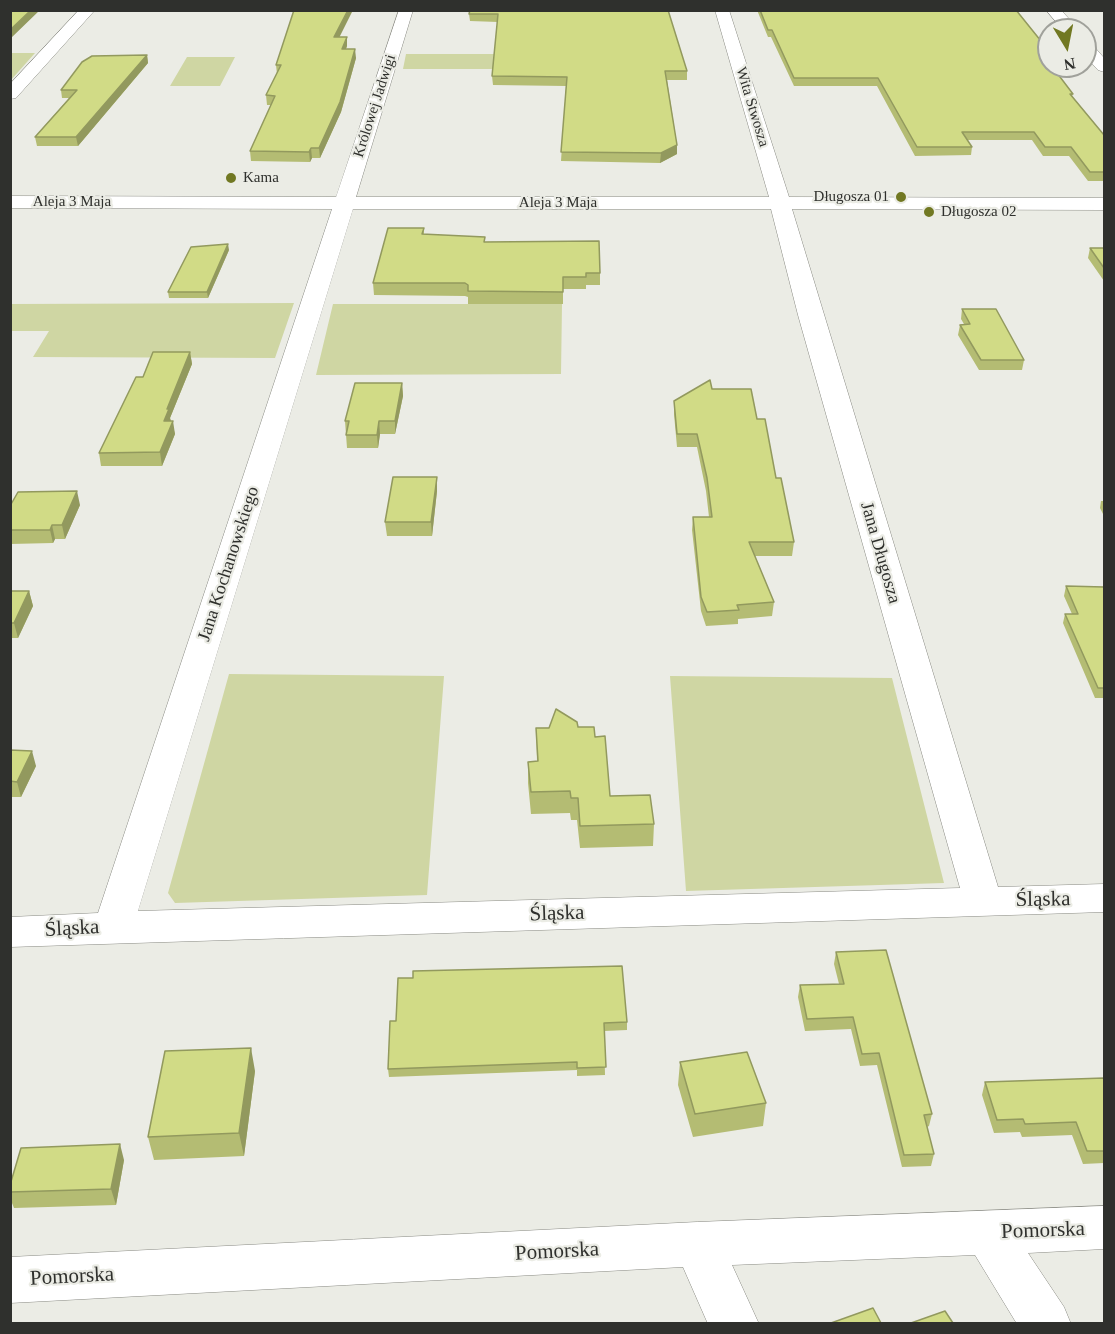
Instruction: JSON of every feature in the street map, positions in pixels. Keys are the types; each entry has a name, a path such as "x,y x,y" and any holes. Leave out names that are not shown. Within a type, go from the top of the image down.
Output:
{"street":[{"path":"10,94 88,10"},
{"name":"Królowej Jadwigi","path":"345,202 406,10"},
{"name":"Wita Stwosza","path":"722,10 782,203"},
{"name":"Aleja 3 Maja","path":"10,202 1104,204"},
{"name":"Jana Kochanowskiego","path":"113,927 345,202"},
{"name":"Jana Długosza","path":"782,203 782,218 983,901"},
{"name":"Śląska","path":"10,932 1104,898"},
{"name":"Pomorska","path":"10,1280 697,1244 1104,1228"},
{"path":"988,1233 1046,1323"},
{"path":"697,1244 734,1323"}],"green space":[{"path":"10,53 35,53 11,80"},
{"path":"406,54 564,54 562,69 403,69"},
{"path":"187,57 235,57 220,86 170,86"},
{"path":"294,303 275,358 33,357 49,331 11,331 11,304"},
{"path":"333,304 562,304 561,374 316,375"},
{"path":"229,674 444,676 427,895 175,903 168,893"},
{"path":"670,676 892,678 944,883 686,891"}],"building":[{"path":"10,10 31,10 10,30"},
{"path":"294,10 348,10 334,37 347,37 342,49 355,49 340,102 319,148 311,148 309,152 250,151 275,96 266,95 281,65 276,65"},
{"path":"470,10 668,10 687,71 665,71 677,145 661,153 561,152 567,77 492,76 498,14 469,14"},
{"path":"760,10 1016,10 1037,36 1037,78 1061,78 1073,94 1070,94 1104,135 1104,172 1090,172 1071,147 1045,147 1034,132 962,132 972,147 917,147 878,78 794,78 772,30 768,30"},
{"path":"147,55 76,137 35,137 77,90 61,90 82,62 92,56"},
{"path":"388,228 424,228 422,234 485,237 484,242 599,241 600,273 586,273 586,277 563,277 563,292 468,291 468,285 465,283 373,283"},
{"path":"228,244 207,292 168,292 191,247"},
{"path":"1090,248 1104,248 1104,268"},
{"path":"962,309 996,309 1024,360 981,360 960,325 970,324"},
{"path":"153,352 190,352 167,409 169,409 164,421 173,421 160,452 99,453 136,377 143,377"},
{"path":"710,380 712,389 751,389 757,419 765,419 776,478 781,478 794,542 749,542 774,602 737,605 739,610 707,612 701,597 693,517 712,517 707,478 697,434 677,434 674,401"},
{"path":"355,383 402,383 395,421 379,421 377,435 346,435 349,421 345,421"},
{"path":"393,477 437,477 431,522 385,522"},
{"path":"77,491 62,525 52,525 50,530 10,530 10,506 18,492"},
{"path":"1066,586 1104,587 1104,688 1098,688 1065,614 1078,614"},
{"path":"10,591 29,591 14,623 10,623"},
{"path":"556,709 577,722 578,727 594,727 595,737 605,736 610,796 650,795 654,824 580,826 578,798 571,798 570,791 531,792 528,762 538,761 536,728 549,728"},
{"path":"10,750 32,751 17,782 10,781"},
{"path":"886,950 932,1114 924,1115 934,1154 904,1155 879,1053 862,1054 853,1017 807,1019 800,985 844,984 836,952"},
{"path":"622,966 627,1022 604,1023 606,1067 577,1068 577,1062 388,1069 390,1021 396,1021 398,978 413,978 413,971"},
{"path":"251,1048 239,1133 148,1137 165,1051"},
{"path":"747,1052 766,1103 695,1114 680,1062"},
{"path":"1104,1078 1104,1151 1087,1151 1076,1122 1025,1124 1023,1119 997,1120 985,1082"},
{"path":"120,1144 111,1189 10,1192 21,1148"},
{"path":"873,1308 881,1323 831,1323"},
{"path":"945,1311 953,1323 911,1323"}],"place":[{"name":"Kama","path":"231,178"},
{"name":"Długosza 01","path":"901,197"},
{"name":"Długosza 02","path":"929,212"}]}
